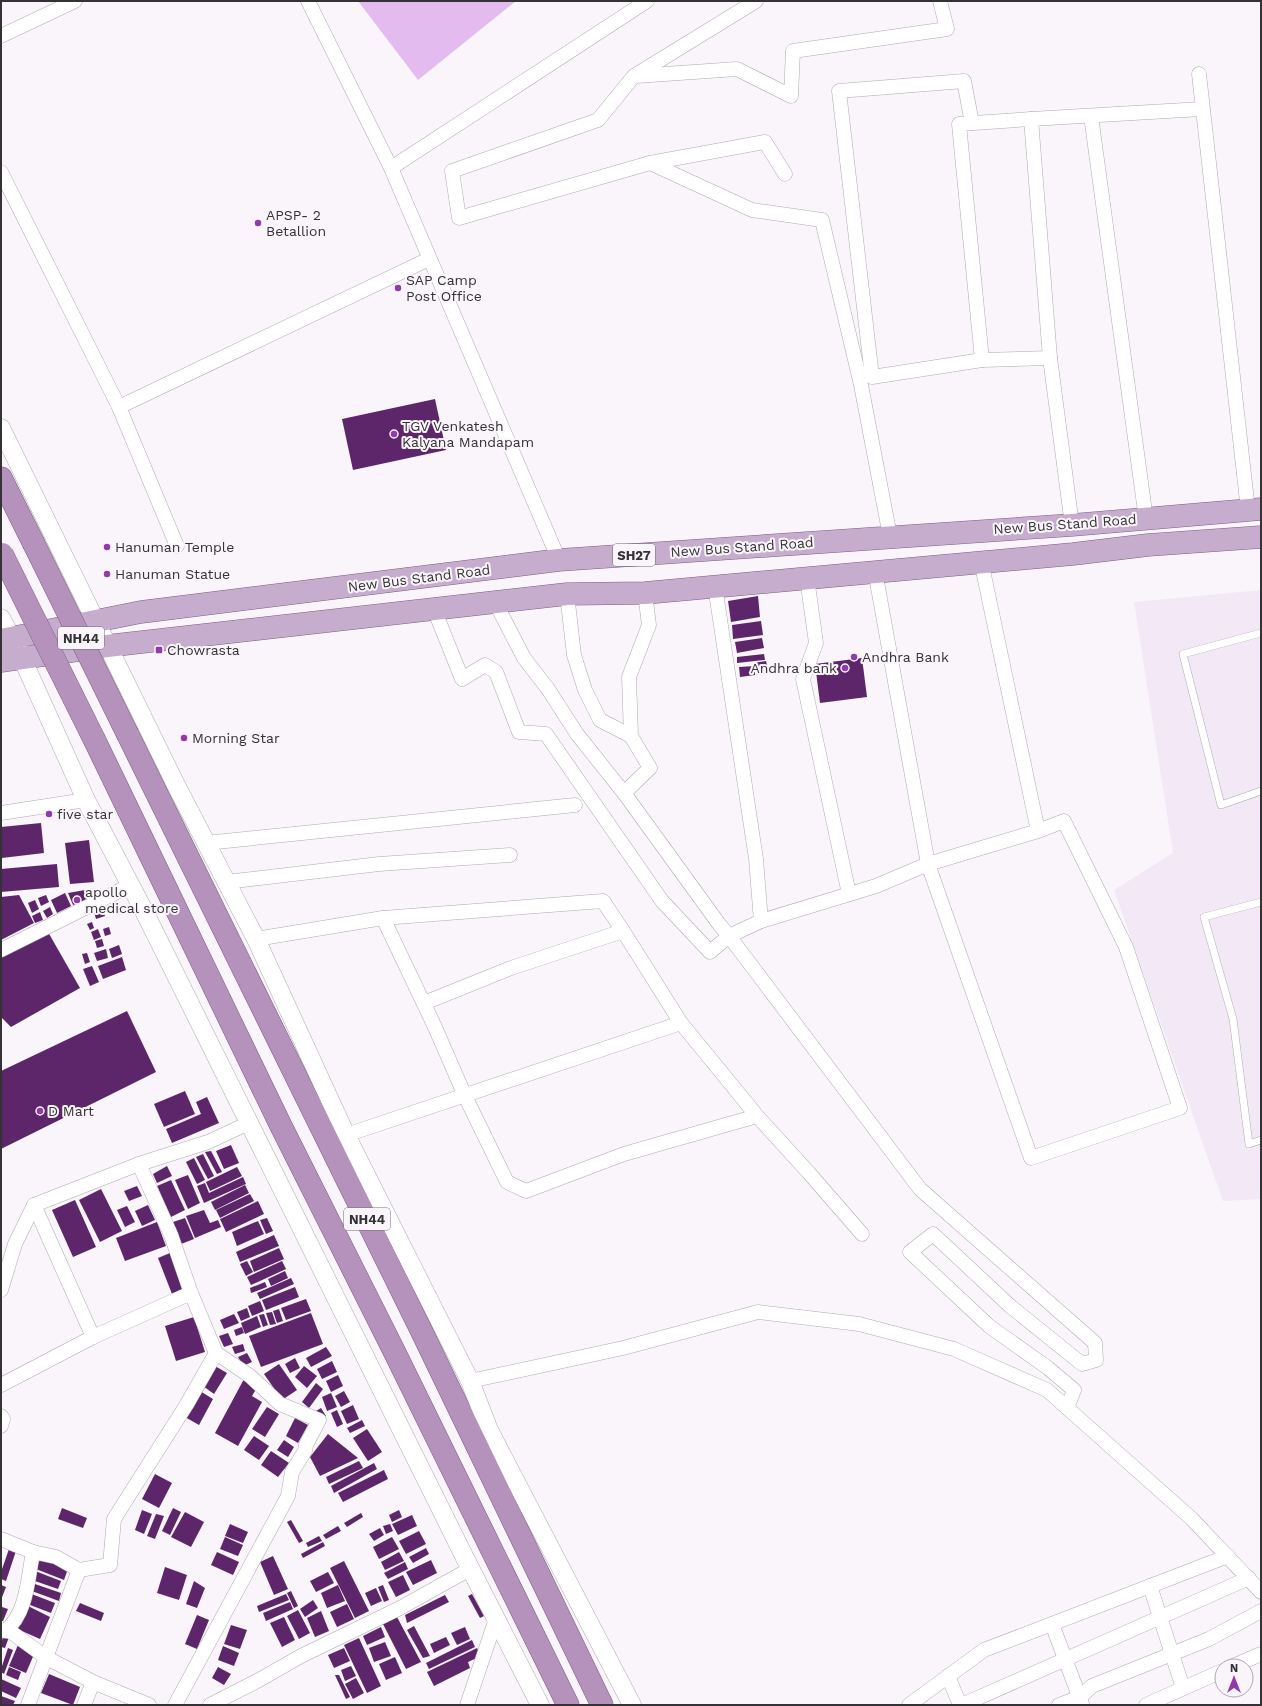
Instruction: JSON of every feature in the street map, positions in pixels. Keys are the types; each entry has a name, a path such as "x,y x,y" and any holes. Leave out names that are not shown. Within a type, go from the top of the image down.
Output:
{"highway":[{"name":"NH44","path":"1,478 416,1320 602,1705"},
{"name":"NH44","path":"1,553 95,741 280,1124 394,1351 568,1705"}],"main road":[{"name":"New Bus Stand Road","path":"6,639 141,612 559,560 1146,519 1254,509"},
{"path":"1254,509 1256,538"},
{"name":"New Bus Stand Road","path":"12,660 107,646 567,594 646,593 981,561 1073,554 1148,545 1256,538"}],"street":[{"path":"1,36 75,1"},
{"path":"308,1 391,168 559,560"},
{"path":"391,168 647,1"},
{"path":"756,1 634,76 598,120 452,172 459,218 650,164 765,142 785,174"},
{"path":"634,76 737,69 791,96 793,51 946,30 940,1"},
{"path":"1199,74 1202,109 1254,509"},
{"path":"972,123 964,81 839,91 872,377 982,360 1050,358"},
{"path":"982,360 959,124 1202,109"},
{"path":"1091,116 1146,519"},
{"path":"1031,119 1050,358 1072,524"},
{"path":"650,164 752,210 822,220 861,385 890,536"},
{"path":"1,172 118,407 177,546"},
{"path":"118,407 430,259"},
{"path":"1,428 107,646 256,939 346,1135 470,1381 489,1430 632,1705"},
{"path":"981,561 1038,831"},
{"path":"434,609 462,679 485,665 496,672 519,732 546,734 662,901 710,952 729,936 761,921 876,886 928,864 1038,831 1064,821 1126,947 1180,1108 1031,1158 928,864 875,571"},
{"path":"807,578 816,643 803,679 849,894"},
{"path":"715,586 756,859 761,921"},
{"path":"624,793 650,768 631,736 629,677 649,625 646,593"},
{"path":"567,594 574,656 585,690 600,720 631,736"},
{"path":"495,602 524,658 548,689 577,734 624,793 719,924 920,1189 1095,1343 1096,1360 1082,1364 1010,1306 933,1234 910,1252 988,1326 1048,1368 1074,1390 1067,1408"},
{"path":"1,618 12,660 131,885 470,1568 540,1705"},
{"path":"1,813 86,800"},
{"path":"206,843 575,805"},
{"path":"226,882 378,864 510,855"},
{"path":"1,950 131,885"},
{"path":"256,939 383,918 603,901 681,1023 757,1116 862,1234"},
{"path":"383,918 424,1003 465,1096 507,1182 526,1191 624,1154 757,1116"},
{"path":"424,1003 511,968 623,931"},
{"path":"346,1135 681,1023"},
{"path":"1,1290 15,1244 34,1206 139,1164 208,1142 249,1123"},
{"path":"139,1164 171,1236 191,1293 216,1353 250,1376 280,1404 319,1420 306,1445 305,1451 292,1472 288,1496 175,1705"},
{"path":"34,1206 93,1337"},
{"path":"1,1385 93,1337 191,1293"},
{"path":"470,1381 623,1348 758,1312 859,1324 954,1349 1047,1390 1192,1520 1261,1592"},
{"path":"1,1539 34,1552 56,1558 80,1570 110,1565 114,1519 187,1404 216,1353"},
{"path":"1,1416 3,1419 1,1426"},
{"path":"3,1630 13,1624 18,1614 26,1592 34,1552"},
{"path":"909,1705 984,1650 1228,1556"},
{"path":"210,1705 259,1680 301,1656 400,1608 470,1568"},
{"path":"28,1705 80,1570"},
{"path":"948,1676 961,1705 1248,1578"},
{"path":"1150,1586 1183,1688"},
{"path":"1059,1705 1081,1701 1092,1686 1120,1676 1208,1639 1261,1611"},
{"path":"467,1705 496,1619"},
{"path":"1052,1624 1081,1701"},
{"path":"3,1630 11,1632 47,1658 93,1682 149,1705"},
{"path":"1146,1705 1214,1674"},
{"path":"84,1705 93,1682"}],"lane":[{"path":"1261,632 1183,654 1221,805 1261,791"},
{"path":"1261,902 1204,917 1233,1019 1249,1144 1261,1140"}],"shaded area":[{"path":"358,1 516,1 418,80"},
{"path":"1261,590 1261,1199 1223,1201 1114,890 1173,853 1134,602"}],"building":[{"name":"TGV Venkatesh Kalyana Mandapam","path":"435,399 446,450 353,470 342,419"},
{"path":"758,596 760,617 731,622 728,601"},
{"path":"761,621 763,635 733,639 732,625"},
{"path":"762,638 764,648 737,653 735,642"},
{"path":"764,654 765,660 737,663 737,657"},
{"path":"862,658 867,697 820,703 815,664"},
{"path":"766,661 769,673 757,675 754,663"},
{"path":"755,666 755,675 740,677 739,667"},
{"path":"41,823 44,853 2,858 1,827"},
{"path":"89,840 94,882 70,884 65,843"},
{"path":"57,864 59,887 1,892 1,869"},
{"name":"apollo medical store","path":"91,889 95,896 73,905 68,893"},
{"path":"65,893 71,906 57,913 51,900"},
{"path":"19,895 34,923 1,940 1,897"},
{"path":"46,895 49,902 41,906 38,898"},
{"path":"35,900 39,909 32,913 28,903"},
{"path":"50,907 53,914 47,918 43,911"},
{"path":"103,910 105,916 96,919 94,912"},
{"path":"40,912 43,920 35,923 32,916"},
{"path":"92,922 94,928 90,930 87,924"},
{"path":"109,927 111,934 105,936 103,929"},
{"path":"98,929 101,937 94,940 91,932"},
{"path":"48,932 80,988 11,1027 1,1017 1,958"},
{"path":"102,939 104,946 97,948 95,941"},
{"path":"119,945 122,954 112,958 109,949"},
{"path":"106,949 108,958 97,961 94,953"},
{"path":"87,953 90,962 85,964 82,954"},
{"path":"122,957 126,970 103,979 98,966"},
{"path":"92,966 99,982 90,986 83,969"},
{"name":"D Mart","path":"127,1011 156,1072 1,1149 1,1071"},
{"path":"185,1091 195,1114 164,1127 154,1104"},
{"path":"207,1097 219,1123 172,1143 166,1129 201,1114 196,1102"},
{"path":"231,1145 239,1163 224,1169 216,1151"},
{"path":"211,1151 222,1172 217,1174 205,1152"},
{"path":"203,1154 214,1176 208,1179 196,1157"},
{"path":"194,1158 205,1180 197,1184 186,1162"},
{"path":"167,1166 172,1176 157,1183 153,1174"},
{"path":"237,1167 242,1176 210,1191 206,1182"},
{"path":"188,1175 200,1203 188,1209 175,1180"},
{"path":"243,1177 246,1184 204,1203 197,1186 205,1183 209,1193"},
{"path":"171,1180 185,1210 171,1217 157,1186"},
{"path":"245,1185 249,1193 215,1210 211,1202"},
{"path":"137,1186 142,1196 129,1201 124,1191"},
{"path":"101,1189 122,1231 100,1242 79,1200"},
{"path":"250,1194 254,1201 220,1218 216,1210"},
{"path":"75,1200 96,1247 73,1257 52,1210"},
{"path":"258,1201 264,1214 226,1232 220,1219"},
{"path":"148,1205 155,1220 142,1226 135,1211"},
{"path":"127,1206 135,1222 125,1227 117,1210"},
{"path":"204,1210 210,1223 218,1220 221,1227 195,1238 186,1216"},
{"path":"185,1218 194,1239 181,1244 173,1222"},
{"path":"267,1218 273,1231 266,1234 260,1220"},
{"path":"258,1221 264,1234 237,1246 232,1232"},
{"path":"157,1222 166,1246 125,1261 116,1238"},
{"path":"274,1235 279,1246 240,1262 236,1252"},
{"path":"279,1248 284,1259 254,1272 250,1261"},
{"path":"170,1253 184,1289 172,1294 158,1258"},
{"path":"247,1261 253,1272 246,1276 240,1264"},
{"path":"282,1261 286,1269 251,1285 247,1277"},
{"path":"285,1271 288,1278 271,1286 268,1279"},
{"path":"291,1278 294,1284 260,1299 257,1293"},
{"path":"265,1282 267,1287 251,1293 250,1288"},
{"path":"295,1287 299,1297 266,1310 262,1300"},
{"path":"306,1299 311,1311 286,1320 281,1308"},
{"path":"260,1301 264,1311 252,1316 248,1306"},
{"path":"247,1308 250,1317 241,1321 237,1312"},
{"path":"279,1309 283,1321 277,1323 273,1311"},
{"path":"272,1312 276,1324 270,1325 266,1313"},
{"path":"311,1313 323,1344 261,1367 249,1336"},
{"path":"234,1314 239,1323 224,1329 220,1320"},
{"path":"264,1314 268,1325 263,1327 259,1315"},
{"path":"257,1316 261,1327 245,1334 241,1323"},
{"path":"194,1317 205,1352 176,1361 165,1326"},
{"path":"242,1327 244,1333 236,1336 234,1330"},
{"path":"228,1333 233,1344 224,1347 219,1336"},
{"path":"243,1344 245,1351 235,1354 232,1347"},
{"path":"326,1347 332,1356 311,1367 306,1358"},
{"path":"247,1353 252,1362 243,1366 238,1357"},
{"path":"295,1358 300,1368 290,1373 285,1364"},
{"path":"332,1361 337,1372 322,1379 317,1369"},
{"path":"279,1364 297,1390 282,1400 264,1374"},
{"path":"215,1366 227,1373 214,1394 203,1386"},
{"path":"304,1366 317,1376 307,1388 295,1377"},
{"path":"338,1375 343,1386 331,1392 326,1381"},
{"path":"244,1379 258,1386 252,1396 262,1402 238,1446 215,1433"},
{"path":"316,1383 323,1389 309,1408 302,1402"},
{"path":"200,1391 213,1399 199,1425 185,1417"},
{"path":"344,1391 350,1402 341,1407 335,1396"},
{"path":"331,1393 337,1407 327,1411 322,1397"},
{"path":"353,1405 359,1419 347,1424 341,1411"},
{"path":"267,1407 279,1414 265,1437 252,1429"},
{"path":"321,1408 326,1416 321,1419 316,1411"},
{"path":"337,1410 343,1424 337,1427 331,1413"},
{"path":"295,1418 308,1425 298,1443 286,1436"},
{"path":"362,1420 365,1426 350,1433 347,1428"},
{"path":"367,1429 382,1452 368,1461 353,1438"},
{"path":"328,1434 358,1458 320,1476 310,1457"},
{"path":"254,1436 269,1446 259,1460 244,1450"},
{"path":"284,1440 294,1447 288,1457 277,1450"},
{"path":"271,1451 289,1463 278,1477 261,1465"},
{"path":"359,1461 363,1468 329,1484 326,1477"},
{"path":"374,1463 377,1469 334,1493 331,1486"},
{"path":"384,1470 388,1479 343,1502 338,1493"},
{"path":"155,1474 172,1483 159,1508 142,1499"},
{"path":"62,1508 87,1518 83,1528 58,1519"},
{"path":"173,1508 181,1512 170,1535 162,1531"},
{"path":"142,1510 152,1514 144,1534 135,1530"},
{"path":"399,1510 402,1517 392,1522 389,1515"},
{"path":"185,1512 204,1522 191,1547 171,1537"},
{"path":"361,1513 363,1517 347,1527 344,1523"},
{"path":"156,1514 164,1516 155,1539 147,1536"},
{"path":"412,1515 417,1526 398,1535 392,1524"},
{"path":"291,1520 303,1541 299,1543 287,1522"},
{"path":"230,1524 248,1532 243,1543 225,1536"},
{"path":"390,1524 393,1531 386,1534 383,1526"},
{"path":"338,1526 341,1531 326,1539 323,1535"},
{"path":"380,1528 384,1535 374,1541 369,1534"},
{"path":"419,1531 426,1544 406,1554 399,1541"},
{"path":"319,1536 322,1541 308,1547 306,1543"},
{"path":"225,1537 243,1545 238,1556 220,1549"},
{"path":"392,1537 399,1549 379,1559 373,1547"},
{"path":"323,1542 325,1546 303,1558 301,1554"},
{"path":"426,1548 429,1554 413,1563 409,1557"},
{"path":"9,1549 16,1551 6,1581 1,1579 1,1572"},
{"path":"217,1552 239,1562 233,1575 211,1565"},
{"path":"399,1552 404,1561 385,1570 381,1562"},
{"path":"42,1555 69,1566 64,1580 36,1569"},
{"path":"273,1556 288,1589 274,1595 260,1562"},
{"path":"431,1560 437,1573 413,1585 406,1572"},
{"path":"344,1561 369,1611 355,1618 330,1568"},
{"path":"405,1562 408,1569 388,1579 384,1573"},
{"path":"165,1567 187,1575 179,1600 157,1593"},
{"path":"35,1571 61,1581 58,1589 32,1580"},
{"path":"328,1572 334,1583 316,1592 310,1581"},
{"path":"403,1575 410,1590 396,1597 388,1582"},
{"path":"194,1581 205,1588 197,1608 186,1604"},
{"path":"32,1583 61,1593 59,1601 29,1590"},
{"path":"1,1585 6,1587 1,1600"},
{"path":"338,1585 345,1601 327,1608 321,1593"},
{"path":"383,1585 389,1600 384,1602 378,1587"},
{"path":"376,1588 382,1601 371,1606 365,1593"},
{"path":"291,1591 298,1606 294,1608 287,1593"},
{"path":"29,1593 55,1603 51,1613 25,1603"},
{"path":"286,1594 289,1600 259,1612 257,1606"},
{"path":"472,1594 484,1616 480,1618 468,1596"},
{"path":"445,1595 449,1602 407,1623 405,1615"},
{"path":"313,1600 318,1608 305,1617 300,1609"},
{"path":"290,1602 293,1609 266,1621 263,1613"},
{"path":"80,1603 104,1613 101,1621 76,1611"},
{"path":"347,1604 354,1619 337,1627 330,1612"},
{"path":"26,1605 50,1617 40,1639 15,1628"},
{"path":"2,1607 8,1609 3,1621 1,1621"},
{"path":"298,1610 310,1633 299,1639 287,1616"},
{"path":"321,1611 329,1631 315,1637 307,1618"},
{"path":"197,1615 209,1620 197,1649 185,1644"},
{"path":"284,1617 295,1640 282,1647 270,1623"},
{"path":"397,1617 421,1662 406,1669 383,1624"},
{"path":"231,1625 247,1630 240,1649 224,1644"},
{"path":"414,1626 430,1656 423,1658 407,1630"},
{"path":"381,1627 385,1637 367,1645 363,1636"},
{"path":"465,1627 470,1639 457,1645 451,1633"},
{"path":"3,1635 9,1637 5,1648 1,1647"},
{"path":"446,1637 450,1645 434,1653 430,1644"},
{"path":"359,1638 381,1686 367,1693 344,1645"},
{"path":"472,1640 475,1647 429,1669 426,1663"},
{"path":"385,1642 391,1656 374,1662 369,1648"},
{"path":"18,1645 35,1652 26,1673 9,1666"},
{"path":"223,1646 239,1653 234,1666 218,1660"},
{"path":"8,1648 13,1650 4,1674 1,1672 1,1669"},
{"path":"344,1648 350,1661 334,1668 328,1655"},
{"path":"477,1648 481,1656 468,1662 470,1668 434,1686 427,1672"},
{"path":"395,1657 402,1673 386,1680 379,1664"},
{"path":"351,1666 356,1676 345,1681 341,1670"},
{"path":"9,1667 21,1672 18,1680 6,1675"},
{"path":"218,1667 231,1674 224,1685 212,1678"},
{"path":"49,1674 80,1687 73,1705 41,1693"},
{"path":"335,1675 339,1675 350,1697 346,1699"},
{"path":"356,1678 364,1693 353,1699 345,1684"},
{"path":"1,1679 21,1688 16,1698 1,1691"},
{"path":"1,1696 15,1701 13,1705 1,1704"}],"place":[{"name":"APSP- 2 Betallion","path":"258,223"},
{"name":"SAP Camp Post Office","path":"398,288"},
{"name":"TGV Venkatesh Kalyana Mandapam","path":"394,434"},
{"name":"Hanuman Temple","path":"107,547"},
{"name":"Hanuman Statue","path":"107,574"},
{"name":"Chowrasta","path":"159,650"},
{"name":"Andhra Bank","path":"854,657"},
{"name":"Andhra bank","path":"845,668"},
{"name":"Morning Star","path":"184,738"},
{"name":"five star","path":"49,814"},
{"name":"apollo medical store","path":"77,900"},
{"name":"D Mart","path":"40,1111"}]}
